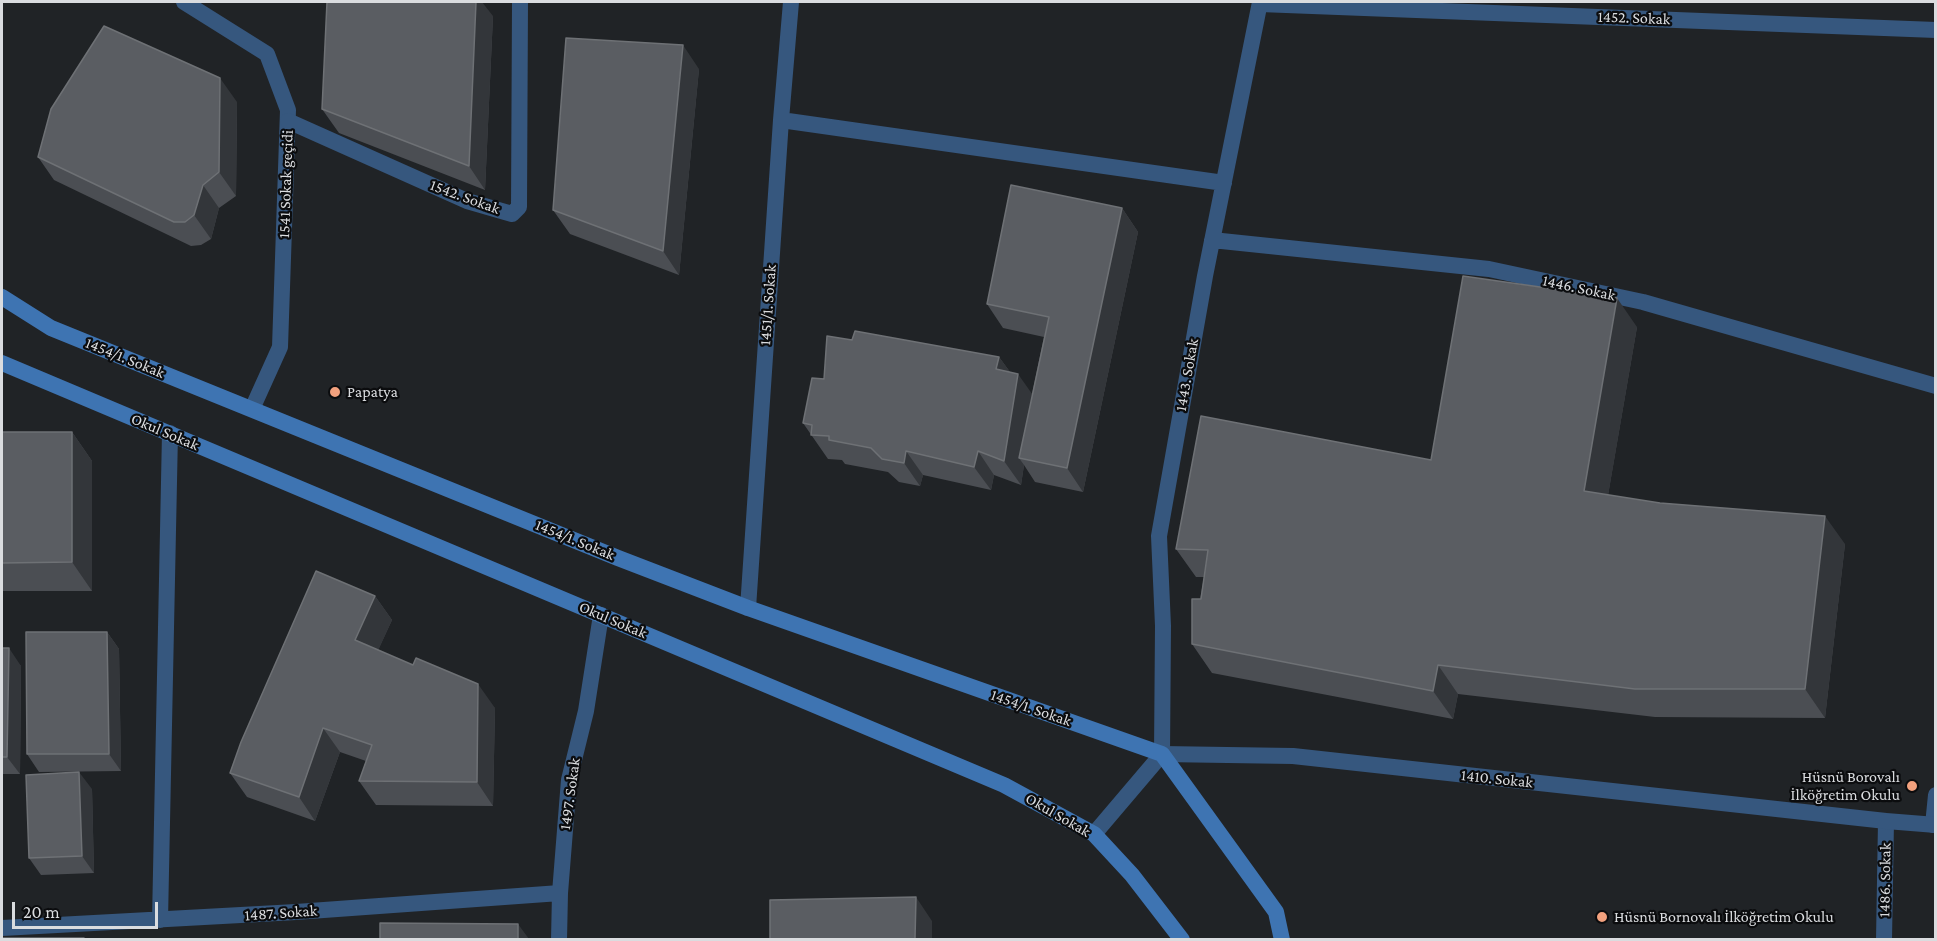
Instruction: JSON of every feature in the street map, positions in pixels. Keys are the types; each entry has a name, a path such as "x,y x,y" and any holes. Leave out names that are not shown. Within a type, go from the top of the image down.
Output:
{"main road":[{"name":"1454/1. Sokak","path":"2,297 51,328 618,558 748,608 1162,754"},
{"name":"Okul Sokak","path":"2,363 1004,784 1094,834 1132,875 1182,939"},
{"path":"1162,754 1276,912 1282,939"}],"street":[{"name":"1541 Sokak geçidi","path":"184,2 267,54 288,110 280,347 252,409"},
{"name":"1542. Sokak","path":"288,121 467,201 512,214 519,207 520,2"},
{"name":"1451/1. Sokak","path":"748,608 791,2"},
{"name":"1452. Sokak","path":"1260,3 1935,30"},
{"name":"1443. Sokak","path":"1162,754 1163,626 1159,536 1212,240 1260,3"},
{"path":"781,120 1224,183"},
{"name":"1446. Sokak","path":"1212,240 1489,269 1643,302 1935,386"},
{"path":"160,920 170,433"},
{"name":"1497. Sokak","path":"559,939 568,780 586,711 601,615"},
{"path":"1094,834 1162,754"},
{"name":"1410. Sokak","path":"1162,754 1293,756 1886,822 1934,825"},
{"path":"1934,825 1935,795"},
{"name":"1486. Sokak","path":"1884,939 1886,822"},
{"name":"1487. Sokak","path":"2,928 160,920 560,893"}],"building":[{"path":"327,2 476,2 469,166 322,109"},
{"path":"104,26 220,78 219,172 203,185 194,215 185,222 174,222 38,157 51,109"},
{"path":"566,38 683,45 663,251 553,210"},
{"path":"1011,185 1122,208 1067,468 1019,458 1049,317 987,304"},
{"path":"1463,276 1617,298 1584,491 1660,503 1825,516 1805,689 1635,689 1438,665 1433,691 1192,644 1192,599 1201,599 1208,550 1176,549 1201,416 1431,460"},
{"path":"855,331 999,357 996,369 1018,374 1004,461 978,451 974,467 906,451 904,463 882,459 871,448 829,440 829,436 811,435 812,425 803,423 812,378 824,379 827,336 852,340"},
{"path":"2,432 72,432 72,562 2,563"},
{"path":"316,571 375,596 355,640 413,665 416,658 478,684 477,782 359,781 372,745 323,728 299,797 230,773 241,742"},
{"path":"26,632 107,632 109,754 27,754"},
{"path":"2,648 9,648 7,757 2,757"},
{"path":"79,772 82,856 29,858 26,775"},
{"path":"916,897 915,939 770,939 770,900"},
{"path":"380,923 518,924 518,939 380,939"},
{"path":"84,938 84,939 2,939"}],"place":[{"name":"Papatya","path":"335,392"},
{"name":"Hüsnü Borovalı İlköğretim Okulu","path":"1912,786"},
{"name":"Hüsnü Bornovalı İlköğretim Okulu","path":"1602,917"}]}
